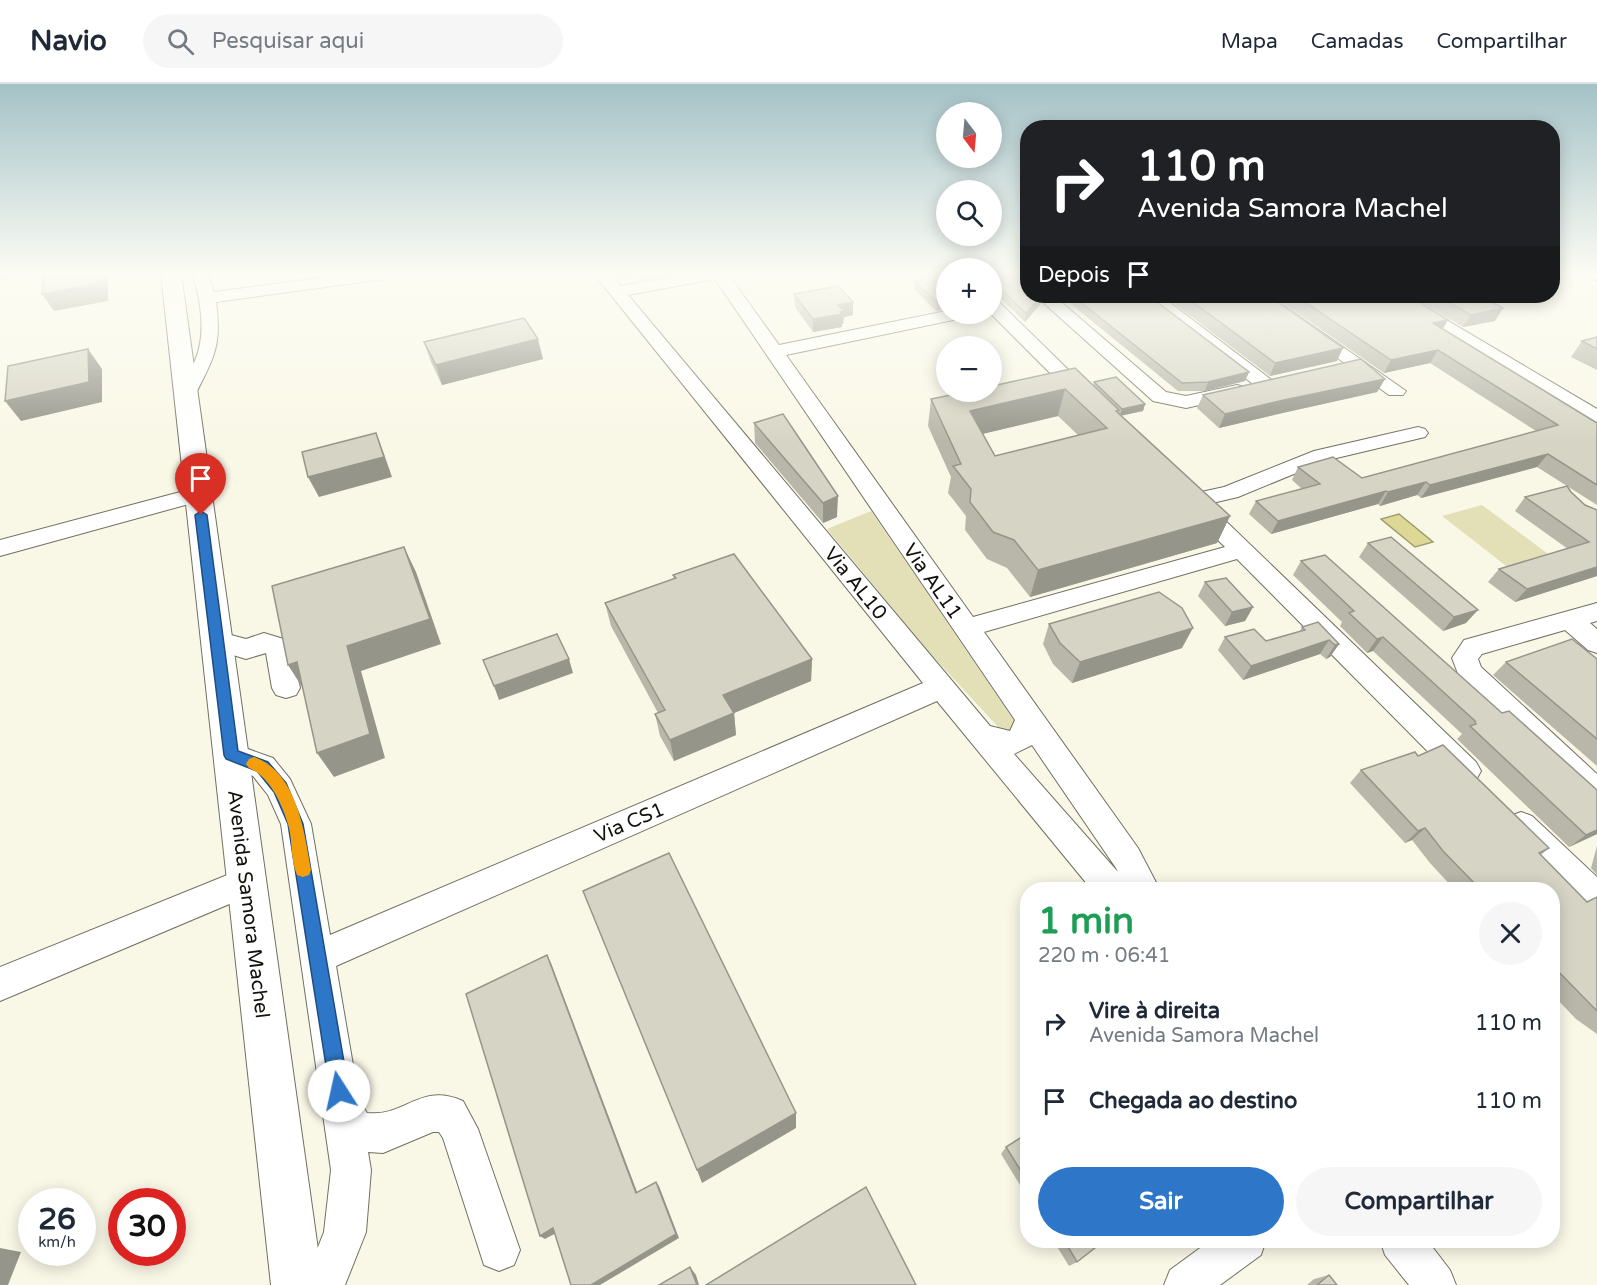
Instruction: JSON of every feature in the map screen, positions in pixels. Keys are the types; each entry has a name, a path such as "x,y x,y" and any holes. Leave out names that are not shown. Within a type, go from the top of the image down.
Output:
{"main road":[{"name":"Avenida Samora Machel","path":"177,330 297,1285"}],"street":[{"path":"185,395 206,356 209,330"},
{"name":"Via AL10","path":"648,330 980,734 1106,882"},
{"name":"Via AL11","path":"759,330 1127,858 1140,882"},
{"path":"774,352 880,330"},
{"path":"1018,330 1100,411"},
{"path":"1083,330 1154,393 1178,402 1288,380"},
{"path":"1195,330 1266,385"},
{"path":"1308,330 1396,391"},
{"path":"1452,330 1597,417"},
{"path":"1334,369 1357,364"},
{"path":"1191,501 1230,492 1322,454 1418,434"},
{"path":"1175,485 1597,899"},
{"path":"0,548 199,494"},
{"path":"965,628 1242,550"},
{"path":"1597,612 1473,647 1466,658 1469,672 1597,792"},
{"path":"1569,620 1597,643"},
{"path":"216,640 246,649 264,643 278,647 286,688"},
{"name":"Via CS1","path":"317,957 941,687"},
{"path":"980,734 1000,742 1018,741 1027,733 1029,719"},
{"path":"231,755 263,767 280,788 296,824 351,1170 345,1232 324,1285"},
{"path":"0,984 246,882"},
{"path":"343,1110 356,1131 383,1134 432,1113 450,1114 459,1129 499,1250"},
{"path":"1185,1285 1235,1248"},
{"path":"1406,1248 1435,1285"}],"shaded area":[{"path":"1482,505 1555,559 1514,572 1442,516"},
{"path":"871,511 1015,722 1012,732 1000,729 928,651 827,529"},
{"path":"1399,514 1433,542 1415,547 1381,519"}],"building":[{"path":"474,330 532,330 538,339 436,365 424,342"},
{"path":"1116,330 1194,330 1249,372 1208,382 1182,383"},
{"path":"1231,330 1317,330 1343,348 1275,363"},
{"path":"1347,330 1445,330 1597,423 1597,485 1548,454 1430,485 1426,482 1386,491 1278,521 1256,501 1320,484 1298,467 1333,457 1362,478 1558,425 1438,350 1391,360"},
{"path":"1597,337 1597,349 1582,341"},
{"path":"88,349 89,382 5,401 8,366"},
{"path":"1361,359 1385,379 1225,414 1203,395"},
{"path":"1075,368 1119,410 1116,411 1230,516 1038,570 1014,540 993,532 970,502 971,489 953,466 961,464 931,399 936,398 936,402 1002,402 1002,384","holes":["1065,389 1107,428 995,456 970,411"]},
{"path":"1116,377 1145,404 1122,409 1094,382"},
{"path":"783,414 838,496 823,503 754,423"},
{"path":"376,433 384,457 308,477 302,452"},
{"path":"1567,486 1585,505 1597,510 1597,567 1527,589 1499,569 1589,542 1525,497"},
{"path":"1391,537 1478,610 1454,617 1368,543"},
{"path":"404,547 430,619 347,646 370,734 317,753 297,662 288,665 272,586"},
{"path":"734,554 812,659 723,695 734,713 670,740 655,714 665,710 605,603 676,578 673,575"},
{"path":"1325,555 1502,713 1509,711 1597,790 1597,830 1586,835 1470,726 1476,724 1475,721 1383,637 1377,639 1349,613 1354,611 1301,561"},
{"path":"1226,578 1253,607 1232,612 1205,582"},
{"path":"1159,592 1182,608 1193,628 1080,662 1060,643 1049,624"},
{"path":"1318,622 1339,644 1335,645 1329,640 1251,666 1225,637 1254,629 1266,641 1305,630 1302,627"},
{"path":"557,634 569,659 494,686 483,660"},
{"path":"1572,639 1597,659 1597,739 1506,662"},
{"path":"1443,745 1549,848 1539,853 1587,902 1597,897 1597,1011 1560,973 1560,882 1473,882 1443,851 1425,828 1418,831 1361,770 1415,752 1418,756"},
{"path":"669,853 796,1113 697,1170 583,891"},
{"path":"547,955 636,1193 656,1182 676,1234 591,1285 571,1285 553,1228 540,1236 466,994"},
{"path":"1020,1138 1020,1169 1006,1147"},
{"path":"866,1187 916,1285 706,1285"},
{"path":"1069,1248 1095,1248 1077,1262"},
{"path":"690,1267 697,1285 659,1285"},
{"path":"1329,1275 1337,1285 1317,1285"}],"slow traffic":[{"path":"254,764 263,767 280,788 296,824 303,870"}],"route":[{"path":"201,515 231,755 263,767 280,788 296,824 339,1091"}]}
